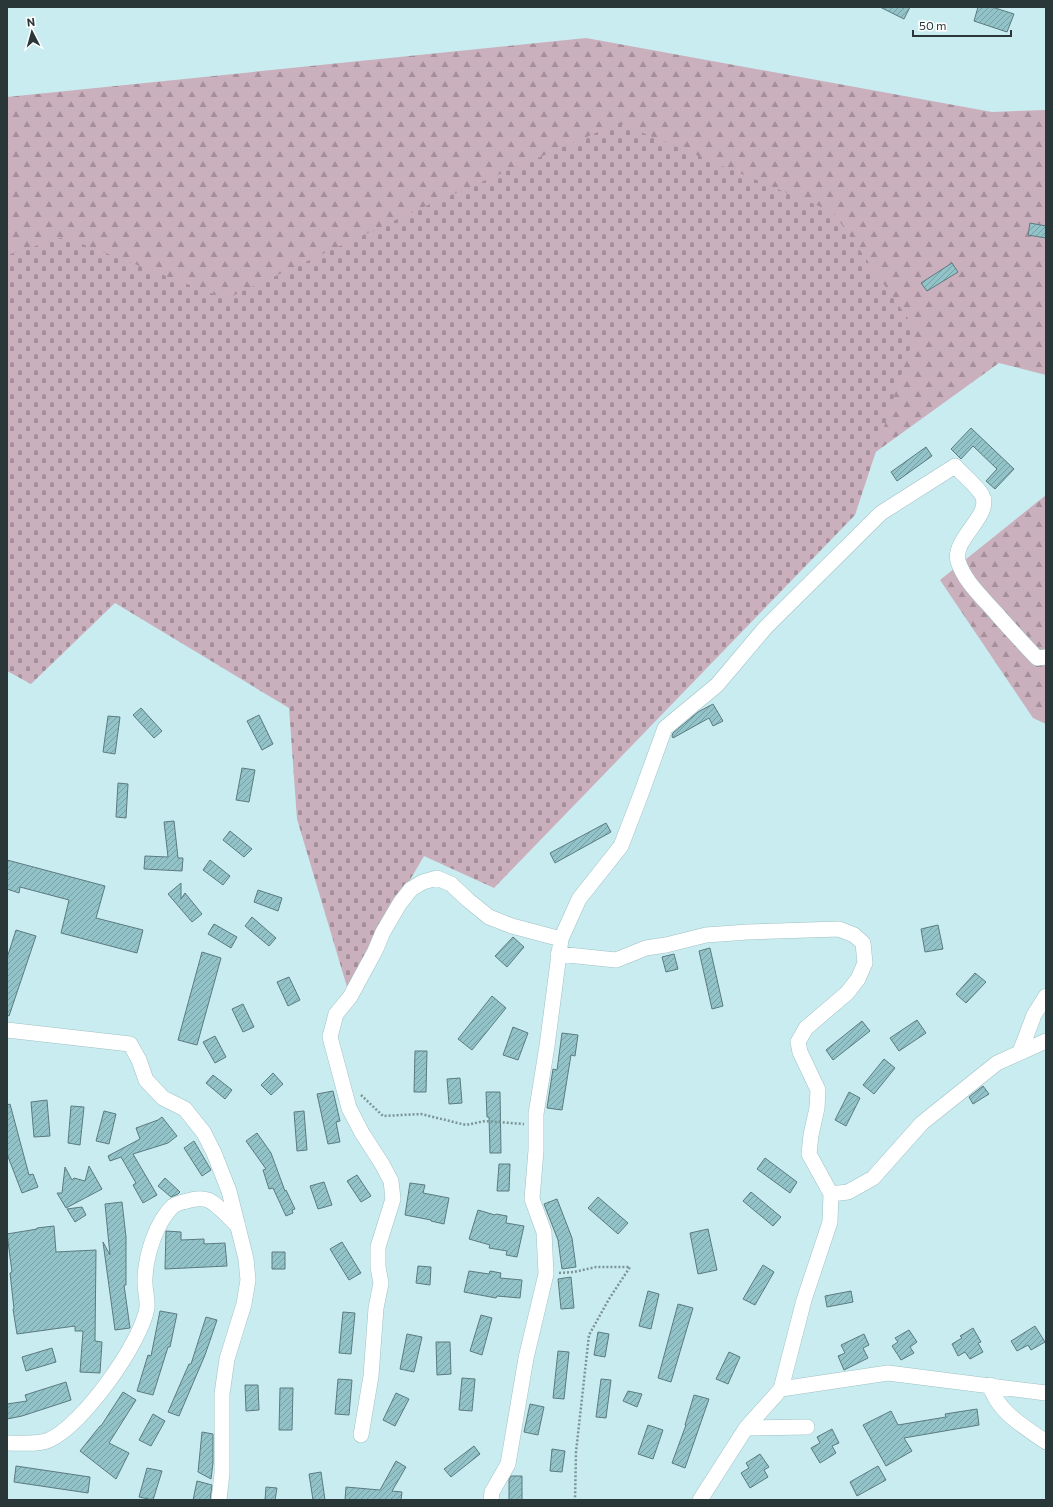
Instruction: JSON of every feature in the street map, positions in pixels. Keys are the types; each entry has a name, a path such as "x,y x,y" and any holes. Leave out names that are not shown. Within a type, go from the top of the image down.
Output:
{"street":[{"path":"491,1500 492,1492 508,1464 526,1358 546,1274 544,1232 532,1199 536,1150 536,1114 547,1046 561,939 579,899 620,846 665,728 717,685 765,628 881,513 955,466 982,495 984,506 960,545 958,559 963,571 972,586 1037,658 1046,657"},
{"path":"361,1435 372,1376 376,1308 381,1283 378,1267 378,1247 393,1199 391,1181 349,1108 330,1038 336,1014 350,997 375,951 383,932 400,903 411,889 423,882 438,878 451,884 489,917 512,926 561,939"},
{"path":"558,954 616,960 646,948 666,945 706,935 748,932 839,929 854,935 863,943 865,963 858,979 847,993 806,1028 798,1042 800,1052 818,1090 817,1108 811,1135 809,1154 831,1194 830,1222 804,1300 781,1389 746,1428 700,1500"},
{"path":"1020,1052 1034,1015 1046,996"},
{"path":"7,1030 130,1044 139,1060 146,1080 163,1098 185,1109 204,1133 214,1153 229,1191 246,1259 248,1280 244,1304 227,1359 222,1394 222,1473 219,1500"},
{"path":"831,1194 848,1192 873,1178 922,1123 996,1063 1046,1041"},
{"path":"7,1443 31,1443 48,1440 66,1430 108,1383 138,1335 147,1308 145,1278 150,1249 160,1222 174,1205 194,1199 208,1200 238,1226"},
{"path":"781,1389 888,1373 990,1385 1046,1394"},
{"path":"990,1385 993,1395 1005,1411 1046,1442"},
{"path":"746,1428 807,1427"}],"path":[{"path":"357,1092 383,1116 421,1114 466,1125 485,1121 503,1121 536,1125"},
{"path":"546,1274 574,1272 596,1267 630,1267 589,1335 576,1452 575,1500"}],"green space":[{"path":"586,38 992,112 1046,110 1046,375 999,363 805,503 115,583 7,640 7,97"},
{"path":"619,123 833,212 916,330 855,515 494,888 424,856 347,987 297,819 289,708 115,603 31,684 7,671 7,255 64,237 226,299 428,205"},
{"path":"1046,495 1046,724 1033,718 940,580"}],"building":[{"path":"880,7 910,7 904,19"},
{"path":"978,7 992,7 1014,14 1007,32 974,21"},
{"path":"1030,223 1046,226 1046,238 1028,235"},
{"path":"952,263 958,272 927,291 921,283"},
{"path":"971,428 1014,469 995,489 986,481 997,469 973,446 961,459 951,449"},
{"path":"926,447 932,456 897,481 891,472"},
{"path":"713,704 723,721 713,726 709,718 673,738 673,733 698,712"},
{"path":"141,708 162,731 154,738 133,715"},
{"path":"259,715 273,744 262,750 247,721"},
{"path":"108,716 120,717 115,754 103,752"},
{"path":"242,768 255,770 249,802 236,800"},
{"path":"118,783 128,784 126,818 116,817"},
{"path":"174,821 178,858 183,858 182,871 144,869 145,856 168,857 164,822"},
{"path":"606,823 611,832 555,863 550,853"},
{"path":"230,831 252,849 244,857 223,840"},
{"path":"7,860 105,886 96,918 143,930 137,953 61,933 69,900 20,887 19,893 7,889"},
{"path":"210,860 230,876 223,885 203,870"},
{"path":"181,883 181,899 185,893 202,914 192,922 168,894"},
{"path":"258,890 282,898 278,911 254,902"},
{"path":"252,917 276,938 269,946 245,926"},
{"path":"214,924 237,937 231,948 208,934"},
{"path":"938,925 943,949 925,952 921,929"},
{"path":"16,930 36,936 9,1016 7,1015 7,958"},
{"path":"513,937 524,947 507,967 495,956"},
{"path":"710,948 723,1006 712,1009 699,951"},
{"path":"202,952 221,958 197,1045 178,1040"},
{"path":"674,954 678,969 666,972 662,957"},
{"path":"975,973 986,982 966,1003 956,994"},
{"path":"289,977 300,1000 288,1006 277,982"},
{"path":"492,996 506,1008 472,1050 458,1039"},
{"path":"243,1004 254,1027 243,1032 232,1009"},
{"path":"917,1020 926,1033 899,1051 890,1038"},
{"path":"862,1021 870,1031 833,1060 826,1050"},
{"path":"513,1027 528,1033 518,1060 503,1055"},
{"path":"562,1033 578,1035 575,1056 571,1055 562,1110 547,1108 553,1069 557,1070"},
{"path":"215,1036 226,1057 215,1063 203,1042"},
{"path":"415,1051 427,1051 426,1092 414,1092"},
{"path":"884,1059 895,1068 874,1094 863,1085"},
{"path":"273,1073 283,1084 271,1095 261,1085"},
{"path":"213,1075 232,1090 225,1099 206,1083"},
{"path":"460,1078 462,1103 449,1104 447,1079"},
{"path":"983,1086 989,1094 973,1104 969,1097"},
{"path":"333,1091 340,1121 336,1122 340,1142 328,1144 317,1094"},
{"path":"486,1092 500,1092 501,1153 490,1153 489,1117 487,1117"},
{"path":"849,1092 860,1098 846,1126 835,1120"},
{"path":"47,1100 50,1136 34,1137 31,1102"},
{"path":"10,1104 29,1175 33,1174 38,1187 22,1193 7,1154 7,1105"},
{"path":"71,1106 84,1107 80,1145 68,1143"},
{"path":"104,1111 116,1114 109,1144 96,1141"},
{"path":"304,1111 307,1150 297,1151 294,1112"},
{"path":"162,1117 177,1136 168,1143 133,1154 157,1195 143,1203 133,1185 136,1183 121,1157 110,1161 108,1156 140,1139 136,1128 158,1120"},
{"path":"257,1133 271,1153 285,1191 286,1190 295,1209 292,1210 293,1213 286,1216 273,1188 269,1189 263,1170 266,1169 246,1141"},
{"path":"194,1141 211,1170 202,1176 184,1148"},
{"path":"765,1158 797,1182 790,1193 757,1169"},
{"path":"499,1164 510,1164 509,1191 497,1191"},
{"path":"89,1166 102,1189 66,1208 57,1193 62,1193 65,1167 72,1180 74,1178 85,1181"},
{"path":"357,1175 371,1196 361,1202 347,1181"},
{"path":"165,1178 180,1192 178,1194 171,1197 158,1186"},
{"path":"324,1182 332,1205 318,1209 310,1186"},
{"path":"410,1183 425,1185 423,1193 449,1198 444,1224 405,1215"},
{"path":"751,1192 781,1217 773,1226 743,1201"},
{"path":"598,1197 628,1223 618,1234 588,1208"},
{"path":"557,1199 572,1238 576,1267 562,1269 558,1240 544,1204"},
{"path":"122,1202 126,1237 126,1285 124,1285 130,1328 115,1330 103,1242 110,1255 105,1204"},
{"path":"82,1207 86,1215 75,1222 67,1209"},
{"path":"478,1210 495,1215 507,1216 506,1223 524,1226 517,1257 506,1255 507,1251 489,1248 490,1245 469,1239"},
{"path":"54,1226 56,1252 96,1250 95,1341 102,1342 100,1373 80,1372 83,1331 75,1331 75,1326 17,1334 13,1309 10,1273 12,1272 7,1234"},
{"path":"708,1229 717,1270 698,1274 690,1233"},
{"path":"166,1231 181,1232 181,1240 204,1239 204,1244 225,1243 227,1266 165,1269"},
{"path":"342,1242 361,1273 349,1280 330,1249"},
{"path":"272,1252 285,1252 285,1269 272,1269"},
{"path":"763,1265 774,1272 755,1305 743,1299"},
{"path":"418,1266 431,1267 430,1285 416,1283"},
{"path":"469,1271 489,1274 490,1271 501,1273 500,1278 522,1280 520,1298 497,1296 496,1298 464,1292"},
{"path":"571,1277 574,1308 561,1309 558,1279"},
{"path":"648,1291 659,1294 651,1329 639,1326"},
{"path":"851,1291 853,1302 827,1307 825,1296"},
{"path":"678,1304 693,1308 671,1382 658,1378"},
{"path":"160,1311 177,1314 170,1347 168,1347 153,1395 137,1391 148,1355 151,1356"},
{"path":"343,1312 355,1313 351,1354 339,1353"},
{"path":"481,1315 492,1318 482,1355 470,1351"},
{"path":"206,1317 217,1320 205,1355 179,1416 168,1412 189,1364 191,1364"},
{"path":"1035,1326 1045,1342 1031,1350 1028,1345 1017,1351 1011,1341"},
{"path":"973,1328 981,1342 978,1343 983,1352 970,1359 965,1352 958,1356 952,1344 962,1338 960,1336"},
{"path":"909,1330 917,1342 910,1347 914,1353 901,1360 892,1346 898,1342 895,1338"},
{"path":"598,1332 609,1334 605,1357 594,1355"},
{"path":"407,1334 422,1337 414,1372 400,1369"},
{"path":"864,1334 869,1345 863,1348 868,1358 844,1370 838,1356 845,1353 841,1345"},
{"path":"436,1342 450,1342 451,1374 437,1375"},
{"path":"52,1348 56,1362 26,1371 22,1357"},
{"path":"558,1351 569,1352 564,1399 553,1398"},
{"path":"729,1352 740,1357 728,1384 716,1379"},
{"path":"462,1378 475,1379 472,1411 459,1410"},
{"path":"338,1379 352,1380 349,1415 335,1414"},
{"path":"601,1379 611,1380 606,1418 596,1417"},
{"path":"66,1382 71,1400 22,1416 7,1419 7,1404 27,1401 25,1395"},
{"path":"245,1385 258,1385 259,1410 246,1411"},
{"path":"280,1388 293,1388 292,1430 279,1430"},
{"path":"628,1391 642,1394 637,1407 623,1401"},
{"path":"123,1392 136,1400 109,1443 129,1453 116,1479 80,1451 101,1426"},
{"path":"396,1393 409,1399 395,1426 383,1420"},
{"path":"694,1395 709,1399 685,1468 672,1463 686,1425"},
{"path":"530,1404 544,1407 538,1435 524,1432"},
{"path":"977,1409 979,1425 904,1438 912,1451 886,1466 863,1425 891,1411 898,1425 946,1417 945,1414"},
{"path":"153,1414 165,1421 151,1446 139,1440"},
{"path":"648,1425 663,1430 653,1459 638,1454"},
{"path":"832,1429 839,1443 832,1446 836,1453 820,1463 811,1448 820,1443 817,1437"},
{"path":"202,1432 213,1434 213,1463 211,1479 198,1472"},
{"path":"474,1446 480,1454 451,1477 444,1469"},
{"path":"552,1449 565,1451 562,1472 550,1471"},
{"path":"760,1454 769,1467 764,1470 768,1477 750,1488 741,1473 749,1468 746,1463"},
{"path":"396,1461 406,1467 392,1491 402,1492 401,1500 345,1500 346,1487 380,1490"},
{"path":"16,1466 90,1477 88,1493 14,1482"},
{"path":"878,1466 886,1480 857,1496 850,1482"},
{"path":"147,1468 162,1471 153,1500 139,1497"},
{"path":"321,1472 325,1500 313,1500 309,1474"},
{"path":"511,1476 522,1476 522,1500 509,1500 509,1480"},
{"path":"197,1481 212,1485 210,1500 193,1500"},
{"path":"266,1487 277,1488 275,1500 265,1500"}]}
